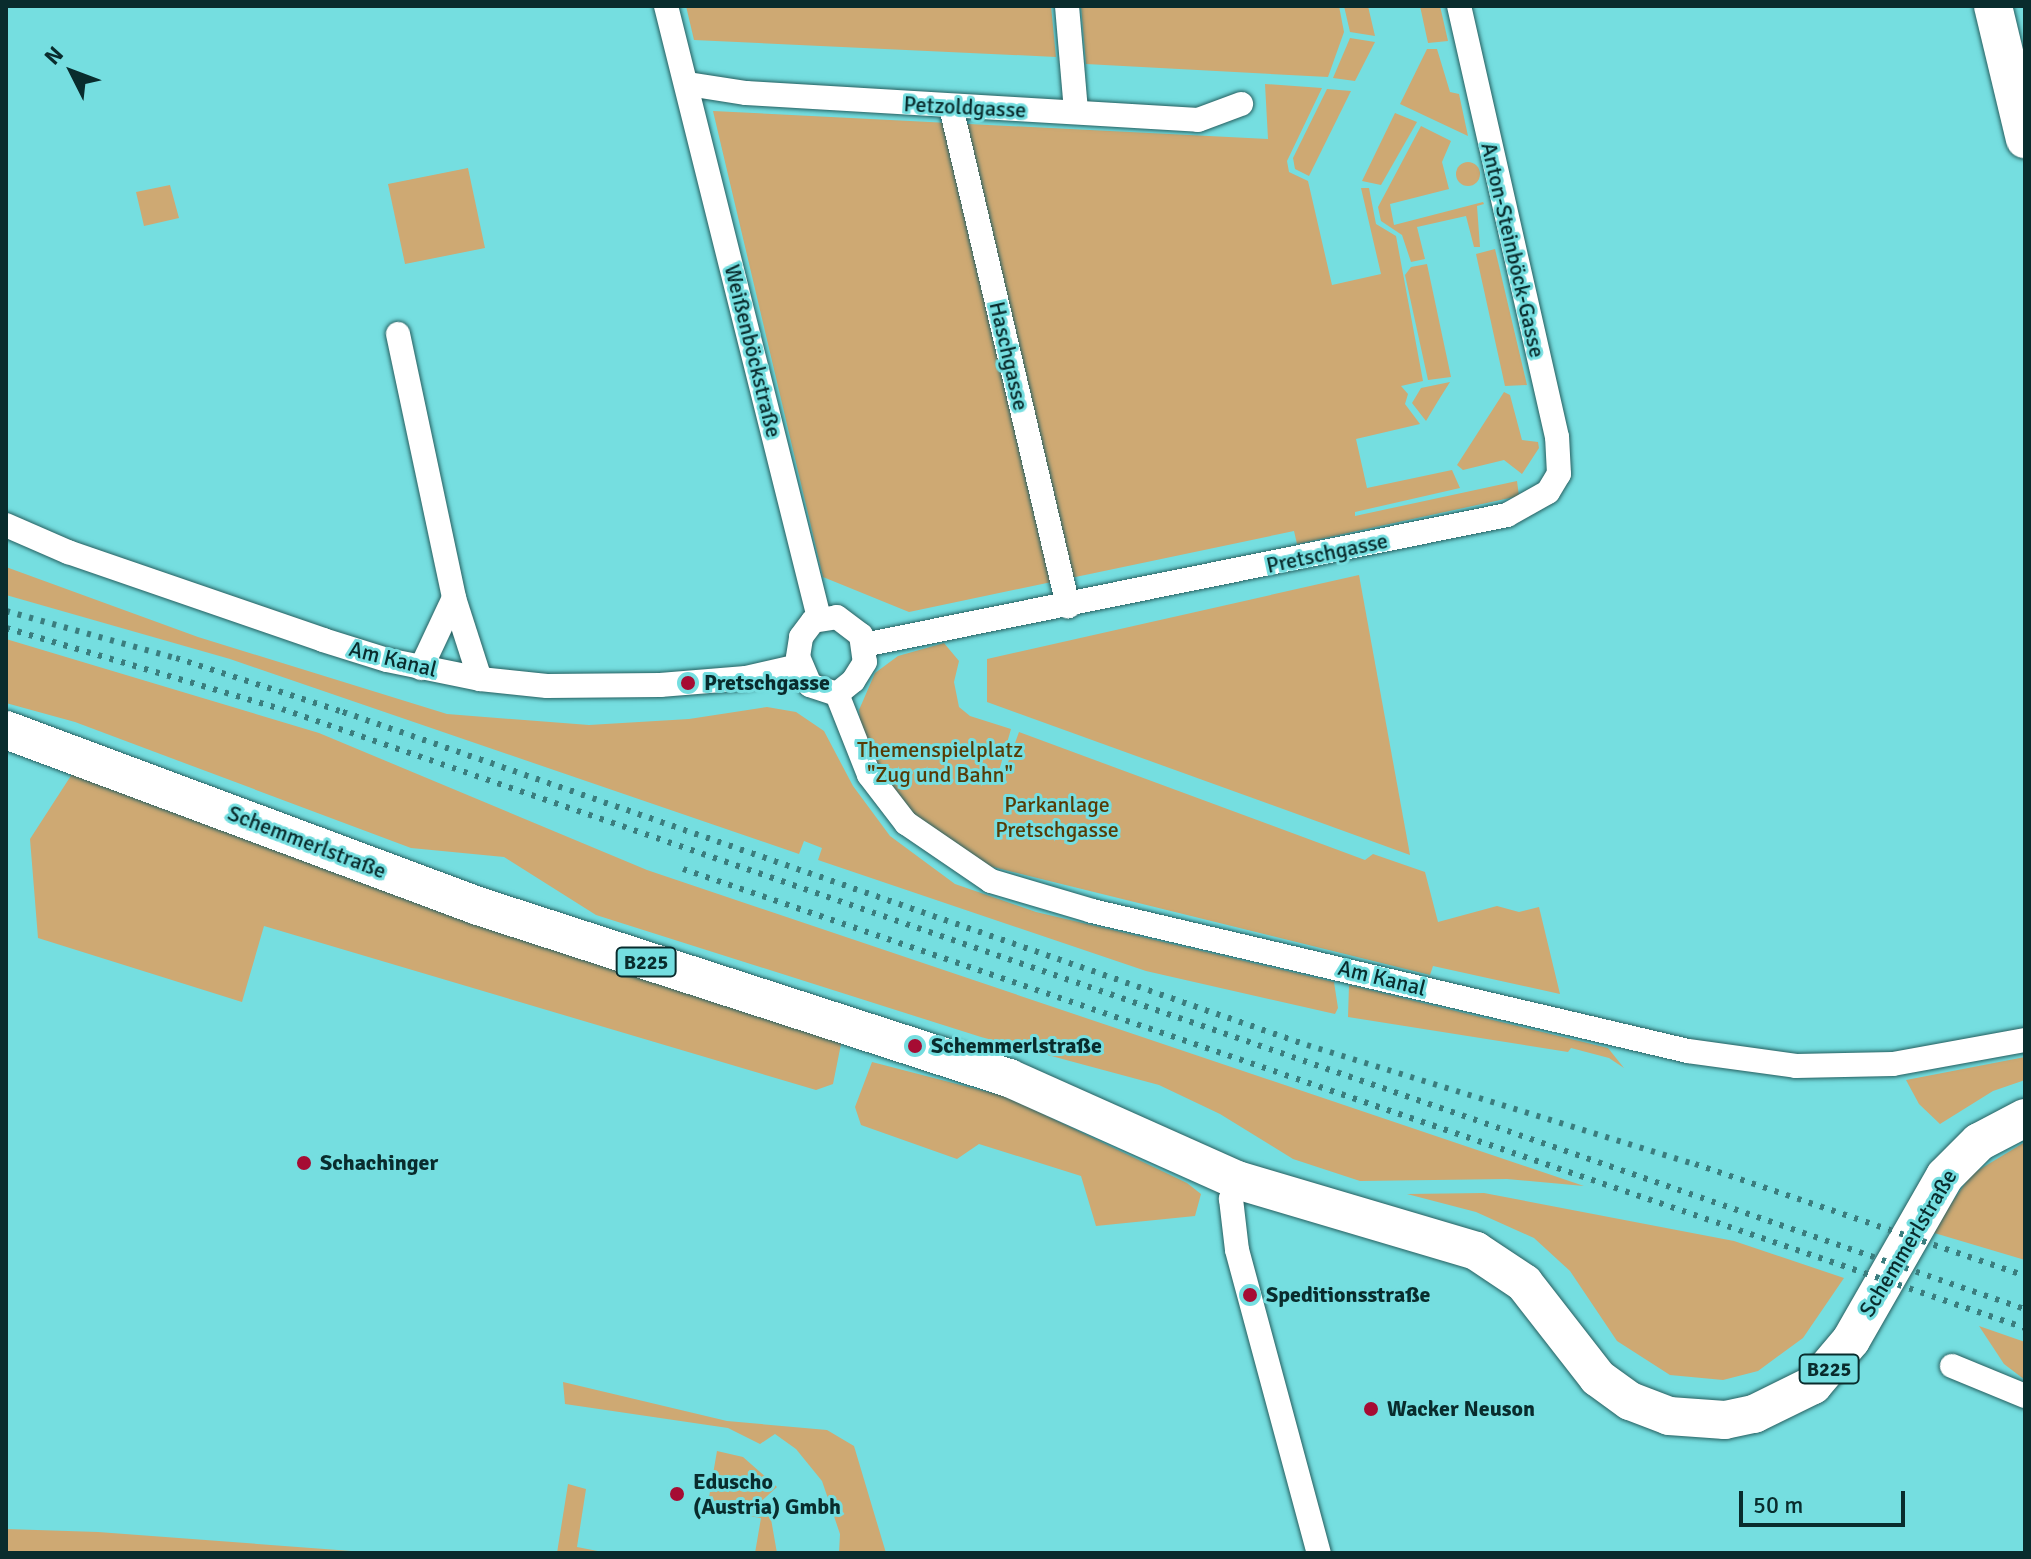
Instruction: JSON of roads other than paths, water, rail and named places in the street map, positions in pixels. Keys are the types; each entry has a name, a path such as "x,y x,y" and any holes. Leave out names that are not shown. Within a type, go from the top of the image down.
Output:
{"main road":[{"path":"1993,6 2025,139"},
{"name":"Schemmerlstraße","path":"6,730 478,906 1009,1078 1237,1180 1476,1251 1524,1283 1584,1364 1615,1392 1669,1416 1725,1420 1787,1401 1837,1360 1945,1176 1979,1142 2025,1118"}],"street":[{"name":"Weißenböckstraße","path":"666,6 688,84 819,618"},
{"path":"1067,6 1076,112"},
{"name":"Anton-Steinböck-Gasse","path":"1459,6 1557,437 1559,474 1548,492"},
{"name":"Petzoldgasse","path":"688,84 746,93 1198,120 1241,104"},
{"name":"Haschgasse","path":"951,107 1068,606"},
{"path":"398,334 454,598 480,679"},
{"name":"Pretschgasse","path":"864,645 1507,515 1548,492"},
{"name":"Am Kanal","path":"6,525 68,552 421,668 480,679 547,686 645,686 746,678 799,666"},
{"path":"421,668 454,598"},
{"path":"819,618 849,623 864,645 859,674 837,694 818,691 799,666 801,637 819,618"},
{"name":"Am Kanal","path":"837,694 869,775 906,823 991,881 1092,911 1688,1051 1781,1064 1893,1064 2025,1040"},
{"path":"1237,1180 1231,1199 1237,1250 1319,1553"},
{"path":"1952,1366 2025,1396"}],"railway":[{"path":"6,611 176,658 343,712 1307,1045 1695,1164 2025,1276"},
{"path":"6,628 282,709 2025,1309"},
{"path":"683,869 2025,1328"}],"place":[{"name":"Pretschgasse","path":"688,683"},
{"name":"Schemmerlstraße","path":"915,1046"},
{"name":"Schachinger","path":"304,1163"},
{"name":"Speditionsstraße","path":"1250,1295"},
{"name":"Wacker Neuson","path":"1371,1409"},
{"name":"Eduscho (Austria) Gmbh","path":"677,1494"}],"park label":[{"name":"Themenspielplatz \"Zug und Bahn\"","path":"940,762"},
{"name":"Parkanlage Pretschgasse","path":"1057,816"}]}
